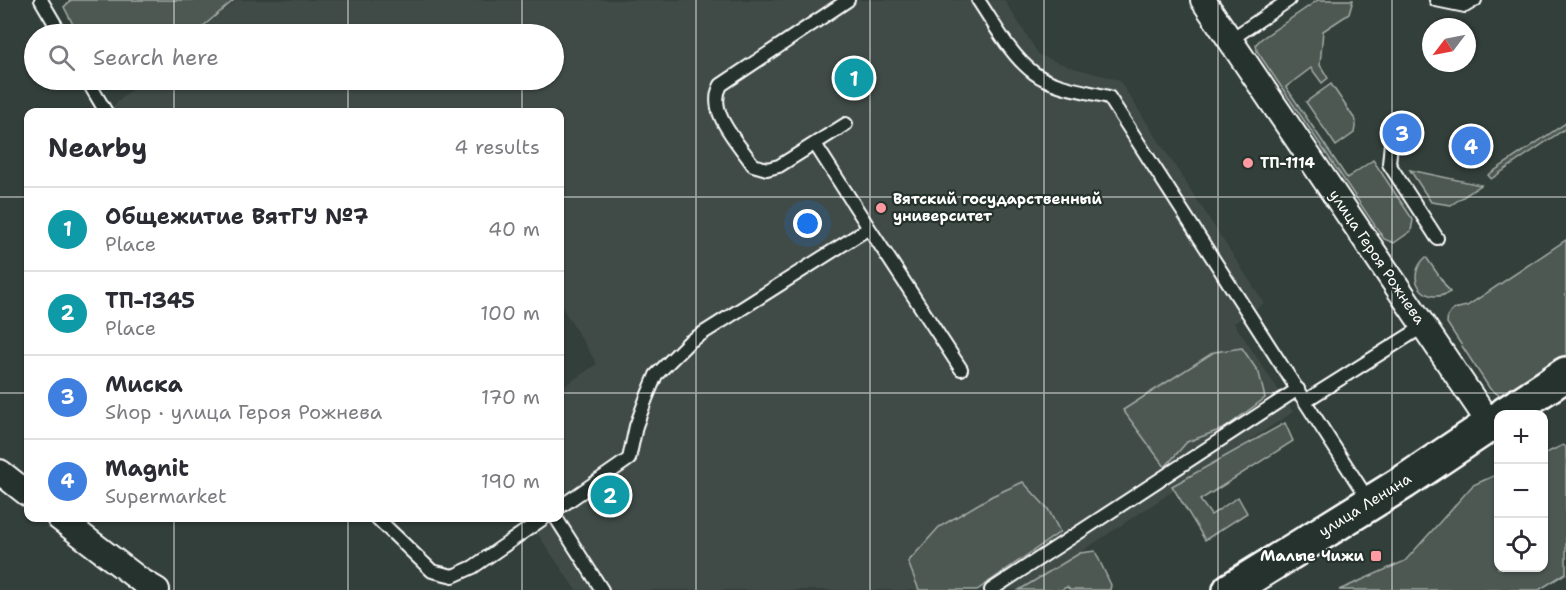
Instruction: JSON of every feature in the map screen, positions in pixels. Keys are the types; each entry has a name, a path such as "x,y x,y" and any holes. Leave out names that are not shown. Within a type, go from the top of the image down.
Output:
{"main road":[{"name":"улица Ленина","path":"1512,410 1566,375"},
{"name":"улица Ленина","path":"1230,590 1494,422"}],"street":[{"name":"улица Героя Рожнева","path":"1203,0 1424,326 1494,414"},
{"path":"0,472 24,491"},
{"path":"64,522 140,580 157,590"}],"lane":[{"path":"41,0 55,24"},
{"path":"846,124 779,166 767,169 753,165 716,110 715,95 721,85 848,0"},
{"path":"978,0 1015,55 1035,74 1059,84 1109,97 1370,502"},
{"path":"1230,40 1289,0"},
{"path":"1436,0 1465,6 1475,0"},
{"path":"93,90 104,108"},
{"path":"1391,143 1389,164 1437,238"},
{"path":"815,144 961,369"},
{"path":"564,504 629,459 636,426 656,375 689,342 869,228"},
{"path":"1305,401 1424,326"},
{"path":"991,590 1298,389"},
{"path":"381,522 432,572 453,576 473,567 538,522"},
{"path":"559,522 602,590"}],"shaded area":[{"path":"71,0 234,0 206,24 73,24 64,7"},
{"name":"Вятский государственный университет","path":"237,0 1004,0 1039,55 1070,67 1119,80 1264,303 1234,323 1293,412 1023,590 576,590 537,533 542,522 564,522 564,386 597,364 564,310 564,108 111,108 131,90 564,90 564,24 208,24"},
{"path":"1318,0 1353,0 1349,14 1323,31 1320,65 1328,78 1322,83 1311,68 1286,87 1347,178 1373,160 1413,220 1411,231 1394,243 1384,239 1257,51 1256,44 1261,39"},
{"path":"1331,84 1356,121 1354,133 1336,146 1306,102"},
{"path":"1566,123 1566,128 1491,179 1488,175"},
{"path":"1410,170 1481,185 1451,205 1431,202"},
{"path":"1566,240 1566,363 1505,399 1490,389 1447,323 1447,319 1450,312 1467,306"},
{"path":"1426,257 1450,292 1441,296 1432,296 1420,288 1416,273"},
{"path":"1242,348 1259,373 1265,398 1225,428 1187,442 1165,467 1123,410 1214,352"},
{"path":"1285,423 1293,441 1200,500 1211,515 1238,497 1247,513 1205,540 1172,486"},
{"path":"1563,445 1566,447 1566,573 1539,590 1339,590 1405,561 1473,485 1494,476 1494,572 1548,572 1548,452"},
{"path":"1023,482 1048,509 1060,532 977,590 919,590 908,562 939,527 992,496"},
{"path":"1095,551 1111,585 1110,590 1070,590 1067,587 1061,590 1019,590 1080,553"}],"place":[{"name":"Общежитие ВятГУ №7","path":"854,78"},
{"name":"Миска","path":"1402,133"},
{"name":"Magnit","path":"1471,146"},
{"name":"ТП-1114","path":"1248,163"},
{"name":"Вятский государственный университет","path":"881,208"},
{"name":"ТП-1345","path":"610,495"},
{"name":"Малые Чижи","path":"1376,556"}]}
